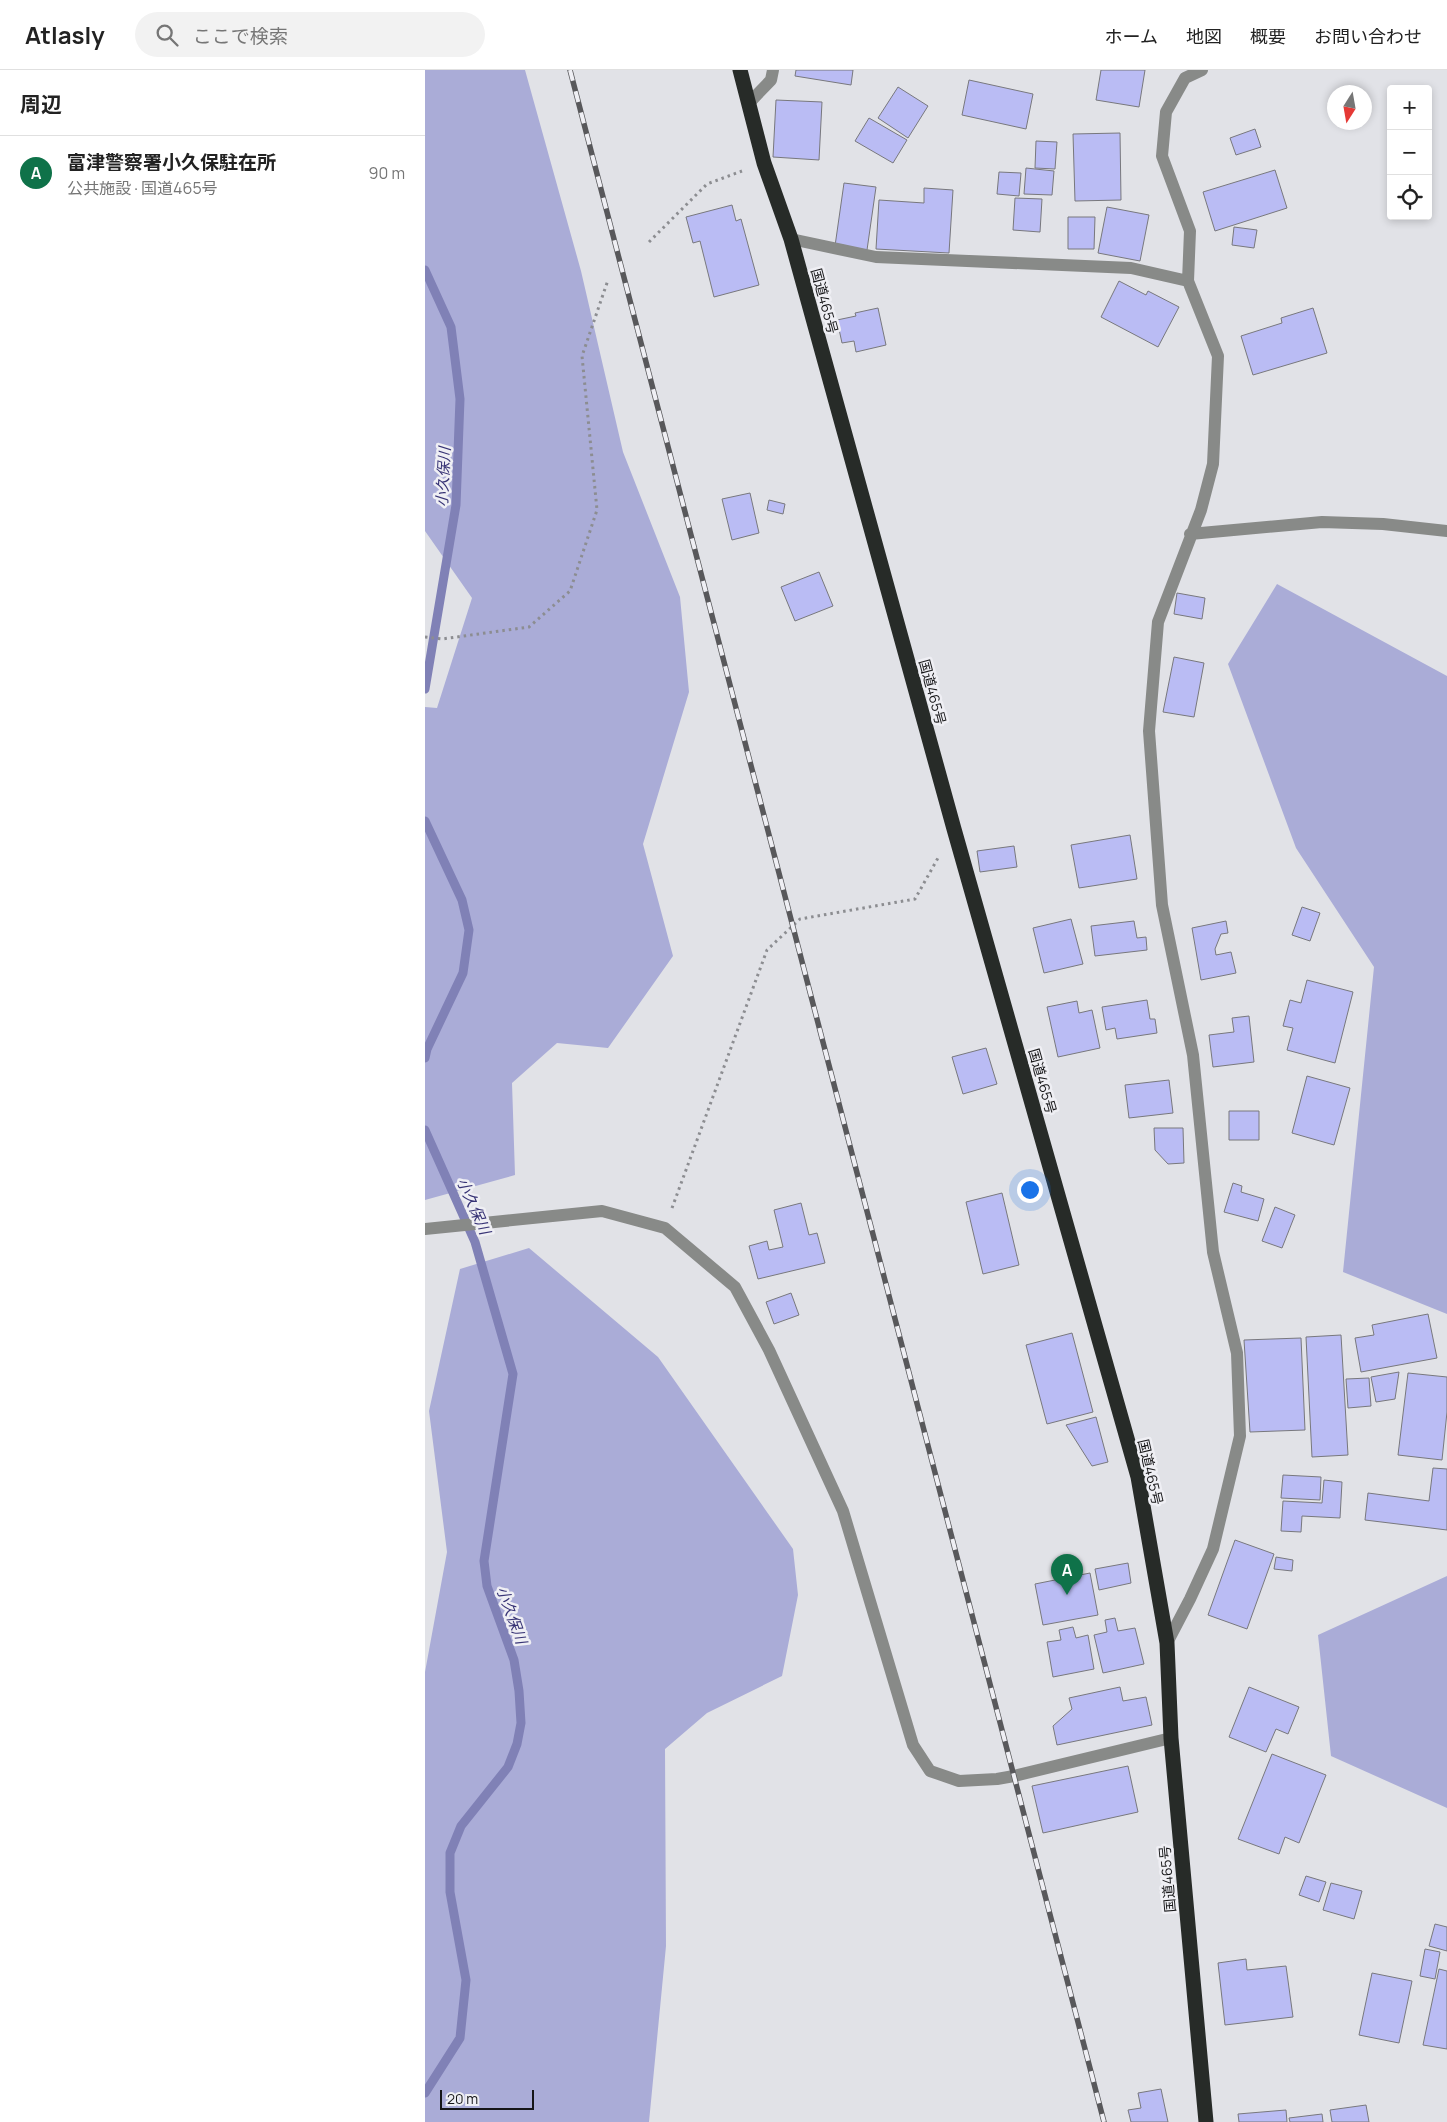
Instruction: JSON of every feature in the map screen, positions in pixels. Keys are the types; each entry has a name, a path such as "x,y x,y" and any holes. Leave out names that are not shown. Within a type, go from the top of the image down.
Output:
{"highway":[{"name":"国道465号","path":"740,70 764,163 791,239 954,829 1138,1477 1167,1643 1171,1738 1206,2122"}],"street":[{"path":"749,103 771,80 773,70"},
{"path":"1167,1643 1213,1548 1240,1436 1237,1353 1213,1252 1193,1055 1162,905 1149,731 1158,622 1190,534 1201,510 1213,464 1218,356 1188,281 1190,231 1162,156 1166,112 1185,78 1202,70"},
{"path":"791,239 876,257 1131,268 1188,281"},
{"path":"1190,534 1321,522 1383,524 1447,531"},
{"path":"425,1228 602,1211 665,1228 735,1287 769,1350 843,1511 913,1745 930,1771 959,1780 997,1779 1171,1738"}],"path":[{"path":"649,242 707,184 764,163"},
{"path":"425,637 441,639 529,627 570,591 597,510 581,356 608,280"},
{"path":"665,1228 767,950 800,919 915,899 954,829"}],"shaded area":[{"path":"425,70 525,70 581,271 623,452 680,597 689,692 643,844 673,956 608,1048 557,1043 512,1083 515,1175 425,1200 425,707 437,708 472,598 425,531"},
{"path":"1277,584 1447,676 1447,1314 1343,1272 1374,967 1296,848 1228,664"},
{"path":"529,1248 658,1357 793,1549 798,1595 782,1676 707,1713 665,1749 666,1946 649,2122 425,2122 425,1672 447,1552 429,1411 460,1269"},
{"path":"1447,1576 1447,1808 1331,1756 1318,1635"}],"building":[{"path":"796,70 853,70 851,85 795,76"},
{"path":"1101,70 1145,70 1139,107 1096,100"},
{"path":"969,80 1033,94 1026,129 962,115"},
{"path":"898,87 928,106 908,138 878,118"},
{"path":"776,100 822,102 819,160 773,157"},
{"path":"869,118 907,140 893,163 855,141"},
{"path":"1255,129 1261,147 1236,155 1230,138"},
{"path":"1120,133 1121,200 1075,201 1073,134"},
{"path":"1036,141 1057,142 1055,169 1035,168"},
{"path":"1026,168 1054,171 1052,195 1024,194"},
{"path":"1275,170 1287,208 1215,231 1203,192"},
{"path":"999,172 1021,173 1019,196 997,194"},
{"path":"844,183 876,187 867,250 835,246"},
{"path":"924,188 953,190 949,253 876,249 879,200 924,203"},
{"path":"1015,198 1042,199 1040,232 1013,230"},
{"path":"732,205 736,221 741,219 759,285 714,297 700,241 693,243 686,217"},
{"path":"1107,207 1149,215 1140,261 1098,253"},
{"path":"1068,217 1095,217 1094,249 1068,249"},
{"path":"1234,227 1257,230 1254,248 1232,245"},
{"path":"1119,281 1146,295 1148,291 1179,307 1158,347 1101,317"},
{"path":"878,308 886,345 856,352 854,341 842,343 837,320 856,316 855,313"},
{"path":"1313,308 1327,353 1253,375 1241,336 1282,323 1281,318"},
{"path":"750,493 759,533 732,540 722,499"},
{"path":"769,500 785,504 783,514 767,510"},
{"path":"819,572 833,606 795,621 781,587"},
{"path":"1177,593 1205,598 1202,619 1174,614"},
{"path":"1174,657 1204,663 1194,717 1163,712"},
{"path":"1130,835 1137,879 1079,888 1071,845"},
{"path":"1014,846 1017,867 980,872 977,851"},
{"path":"1302,907 1320,913 1310,941 1292,935"},
{"path":"1071,919 1083,964 1044,973 1033,928"},
{"path":"1134,921 1137,938 1146,937 1147,950 1095,956 1091,926"},
{"path":"1226,921 1228,933 1221,934 1215,949 1216,955 1231,952 1236,973 1201,980 1192,928"},
{"path":"1307,980 1353,992 1335,1063 1287,1050 1293,1028 1283,1026 1290,1000 1301,1003"},
{"path":"1147,1000 1150,1019 1155,1019 1157,1033 1117,1039 1115,1028 1106,1030 1102,1007"},
{"path":"1077,1001 1079,1013 1092,1010 1100,1048 1058,1057 1047,1007"},
{"path":"1249,1016 1254,1062 1213,1067 1209,1035 1234,1032 1232,1018"},
{"path":"986,1048 997,1084 963,1094 952,1057"},
{"path":"1307,1076 1350,1088 1334,1145 1292,1133"},
{"path":"1169,1080 1173,1113 1129,1118 1125,1085"},
{"path":"1229,1111 1259,1111 1259,1140 1229,1140"},
{"path":"1154,1128 1183,1128 1184,1163 1168,1164 1155,1150"},
{"path":"1233,1183 1242,1186 1241,1192 1264,1199 1258,1221 1224,1212"},
{"path":"1002,1193 1019,1265 983,1274 966,1202"},
{"path":"801,1203 809,1235 817,1233 825,1263 758,1279 749,1246 767,1241 769,1250 783,1247 774,1210"},
{"path":"1275,1207 1295,1215 1282,1248 1262,1241"},
{"path":"791,1293 799,1315 774,1324 766,1302"},
{"path":"1428,1314 1437,1358 1361,1372 1355,1338 1374,1335 1372,1325"},
{"path":"1072,1333 1093,1412 1047,1424 1026,1345"},
{"path":"1341,1335 1348,1455 1312,1457 1306,1337"},
{"path":"1301,1338 1305,1430 1250,1432 1244,1340"},
{"path":"1399,1372 1395,1399 1376,1402 1371,1377"},
{"path":"1408,1373 1447,1377 1447,1412 1442,1460 1398,1455"},
{"path":"1369,1378 1371,1406 1348,1408 1346,1379"},
{"path":"1096,1417 1108,1462 1092,1466 1066,1425"},
{"path":"1433,1468 1447,1469 1447,1530 1365,1520 1368,1493 1429,1501"},
{"path":"1283,1475 1321,1477 1320,1500 1281,1498"},
{"path":"1324,1480 1342,1482 1340,1518 1302,1516 1301,1532 1281,1531 1283,1501 1322,1503"},
{"path":"1235,1540 1274,1554 1247,1629 1208,1615"},
{"path":"1276,1557 1293,1560 1292,1571 1274,1569"},
{"path":"1128,1563 1131,1583 1099,1590 1095,1569"},
{"path":"1090,1573 1098,1615 1043,1625 1035,1584"},
{"path":"1115,1618 1118,1631 1135,1628 1144,1664 1103,1673 1094,1635 1107,1632 1105,1620"},
{"path":"1073,1627 1076,1638 1088,1635 1094,1669 1053,1677 1047,1642 1061,1640 1059,1630"},
{"path":"1120,1687 1123,1701 1146,1697 1152,1725 1057,1745 1053,1726 1072,1709 1069,1698"},
{"path":"1249,1687 1299,1707 1288,1734 1276,1729 1266,1752 1229,1737"},
{"path":"1272,1754 1326,1775 1299,1843 1285,1837 1279,1854 1238,1839"},
{"path":"1128,1766 1138,1812 1043,1833 1032,1786"},
{"path":"1306,1876 1326,1882 1319,1902 1299,1895"},
{"path":"1331,1883 1362,1891 1354,1919 1323,1910"},
{"path":"1435,1924 1447,1927 1447,1951 1429,1946"},
{"path":"1425,1949 1440,1952 1435,1979 1420,1976"},
{"path":"1246,1959 1247,1970 1286,1966 1293,2017 1225,2025 1218,1963"},
{"path":"1439,1969 1447,1971 1447,2049 1423,2045"},
{"path":"1372,1973 1412,1981 1399,2043 1359,2035"},
{"path":"1161,2089 1168,2122 1131,2122 1128,2110 1141,2108 1138,2093"},
{"path":"1366,2105 1369,2122 1332,2122 1330,2110"},
{"path":"1286,2110 1287,2122 1239,2122 1238,2114"},
{"path":"1322,2114 1323,2122 1290,2122 1289,2118"}],"waterway":[{"name":"小久保川","path":"425,270 451,327 460,399 456,505 425,689"},
{"name":"小久保川","path":"425,821 462,900 469,930 463,973 427,1049 425,1058"},
{"name":"小久保川","path":"425,1130 475,1242 513,1374 484,1561 487,1586 514,1660 519,1691 521,1723 517,1744 508,1767 461,1826 450,1853 450,1892 466,1980 460,2038 425,2093"}],"railway":[{"path":"570,70 1104,2122"}],"place":[{"name":"富津警察署小久保駐在所","path":"1067,1595"}]}
